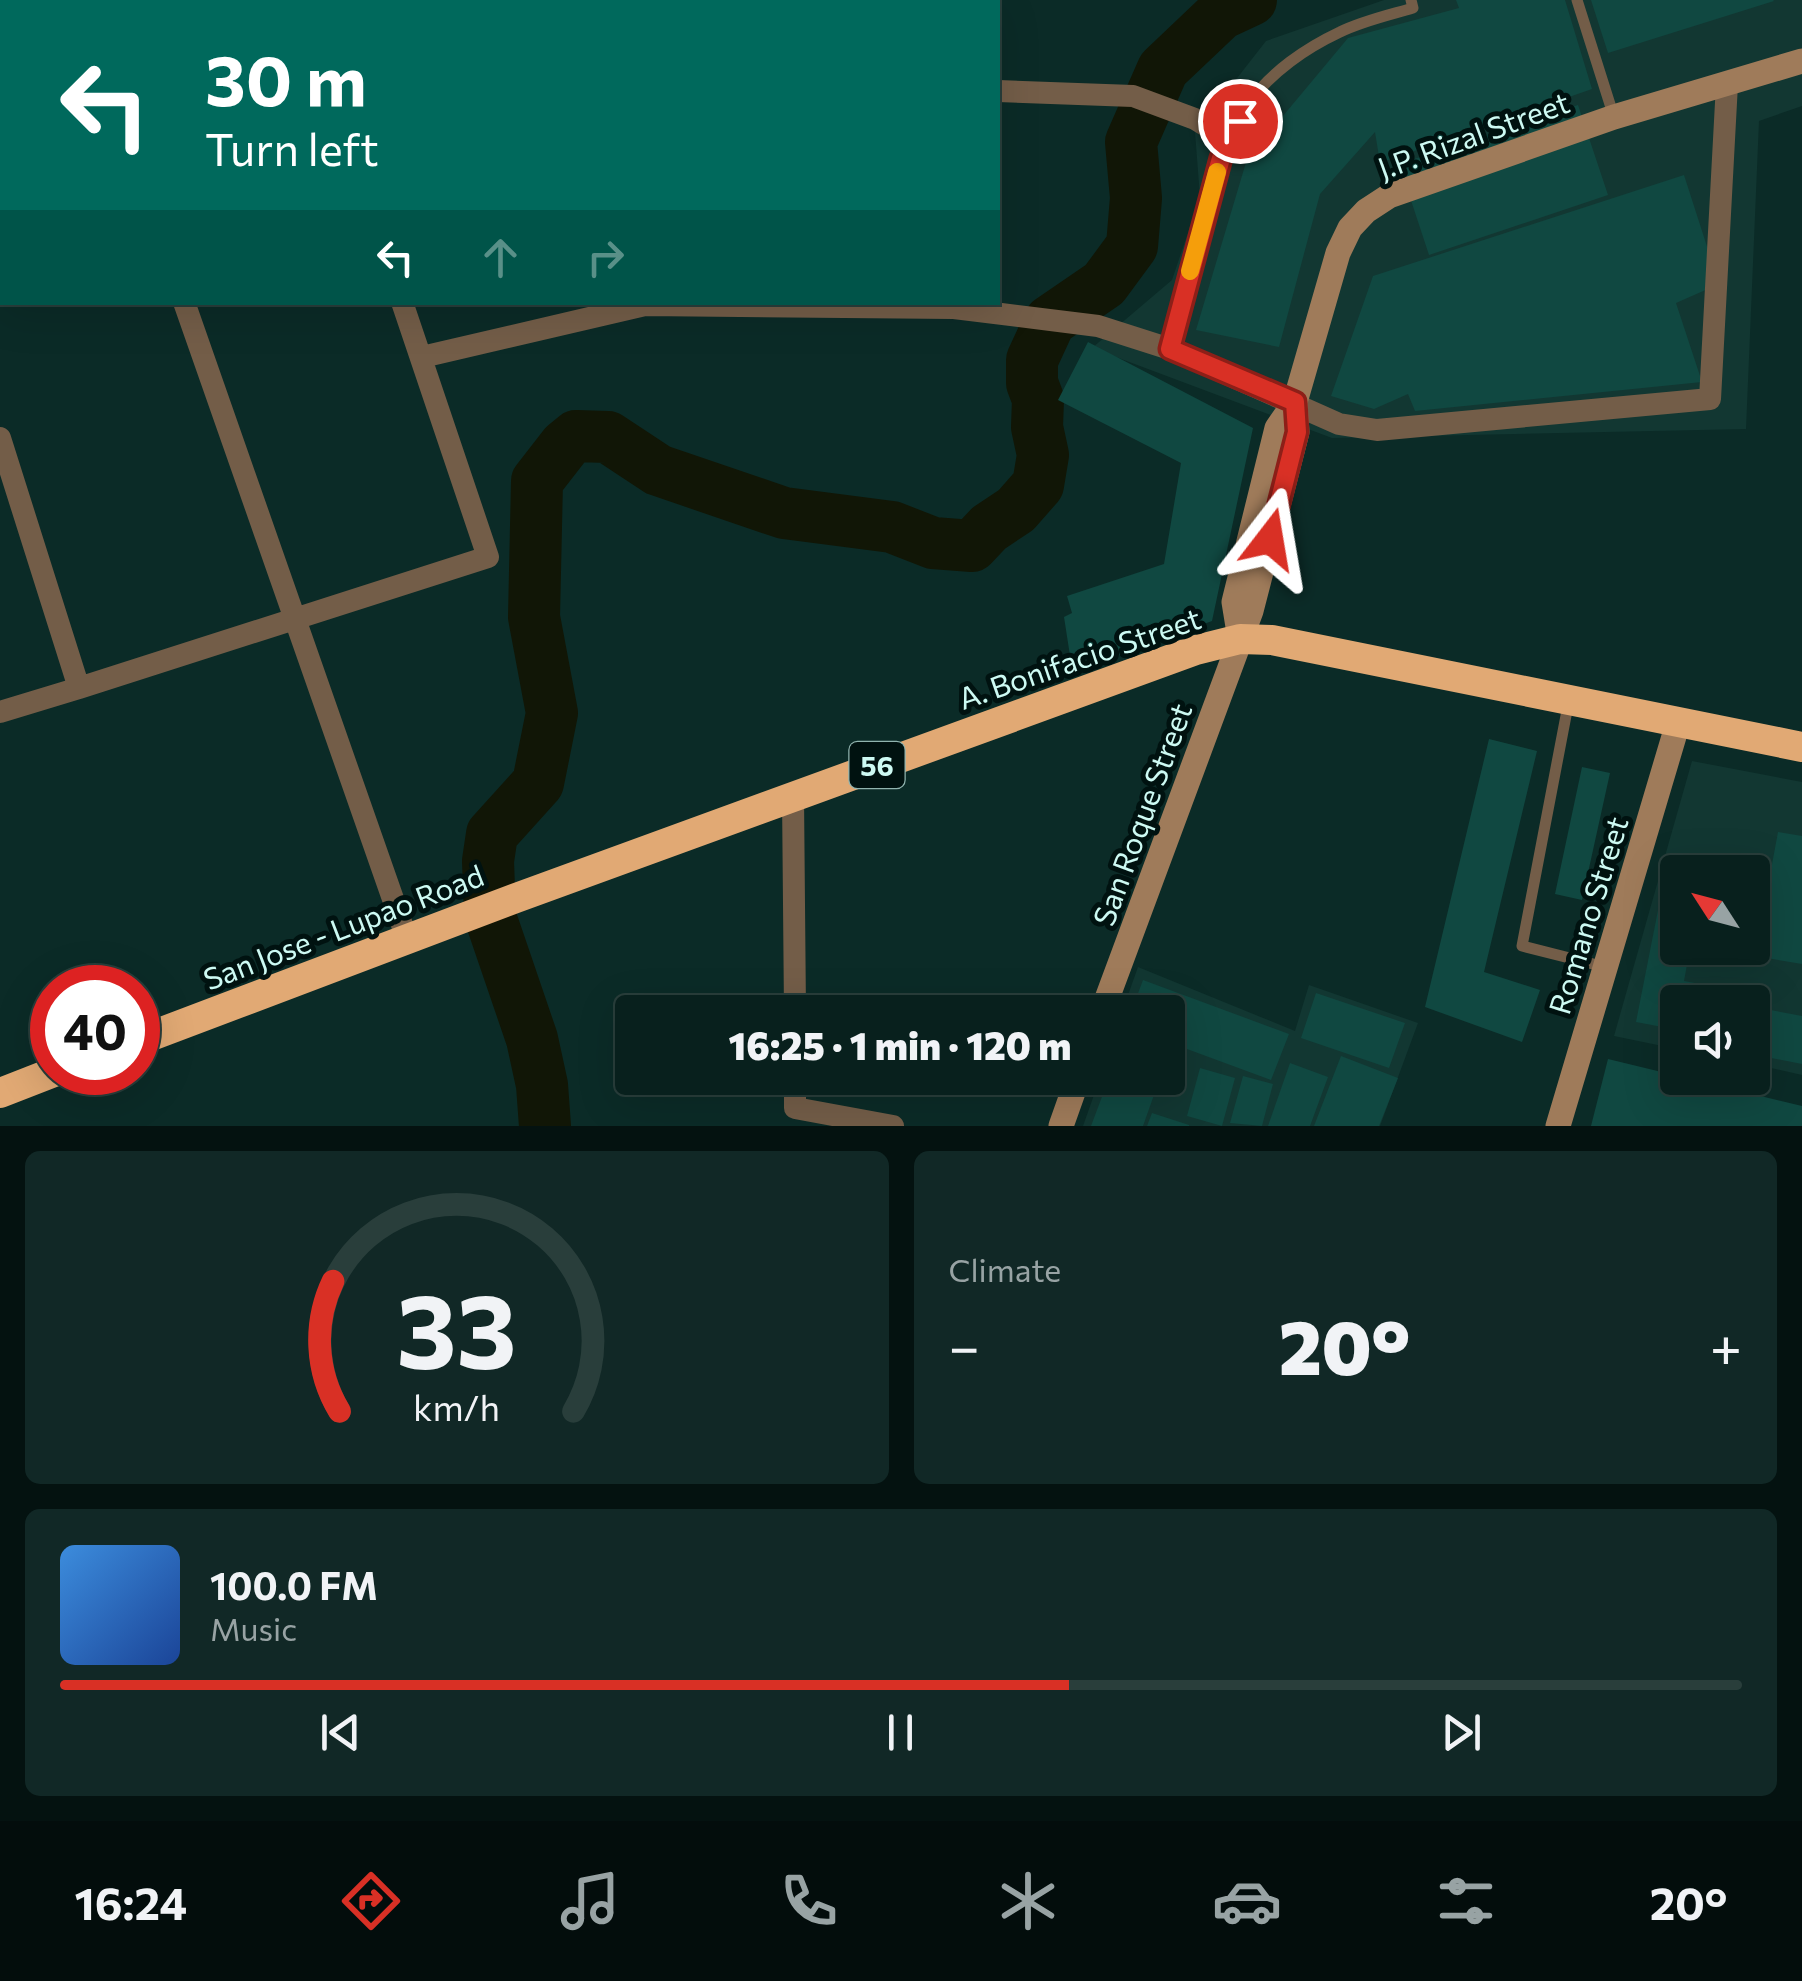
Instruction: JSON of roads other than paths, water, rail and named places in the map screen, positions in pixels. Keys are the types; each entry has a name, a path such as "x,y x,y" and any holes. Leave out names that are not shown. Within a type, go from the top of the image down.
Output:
{"highway":[{"name":"A. Bonifacio Street","path":"516,898 1196,650 1240,639 1272,640 1802,746"},
{"name":"San Jose - Lupao Road","path":"160,1033 516,898"},
{"path":"0,1093 30,1081"}],"street":[{"name":"J.P. Rizal Street","path":"1240,639 1234,602 1277,428 1295,402 1338,252 1350,228 1366,210 1389,196 1614,117 1802,62"},
{"path":"422,356 645,305 954,306 1098,326 1170,349 1339,424 1377,430 1710,399 1728,84"},
{"path":"1000,92 1133,96 1185,115 1229,140"},
{"path":"185,305 407,939"},
{"path":"0,712 488,557 403,305"},
{"path":"0,438 79,688"},
{"name":"San Roque Street","path":"1108,995 1240,639"},
{"name":"Romano Street","path":"1558,1126 1678,723"},
{"path":"793,796 795,995"},
{"path":"1060,1126 1072,1095"},
{"path":"793,1117 893,1126"}],"lane":[{"path":"1170,349 1221,158 1250,102 1292,61 1343,30 1412,8 1411,0"},
{"path":"1577,0 1614,117"},
{"path":"1569,700 1522,946 1606,967"}],"waterway":[{"path":"545,1126 542,1085 532,1039 490,916 488,861 492,834 538,783 552,713 534,617 537,481 576,436 608,437 658,470 784,513 892,527 933,543 972,546 989,528 1016,510 1038,485 1043,455 1032,360 1050,321 1104,284 1132,246 1136,198 1131,142 1163,69 1221,14 1251,0"}]}
